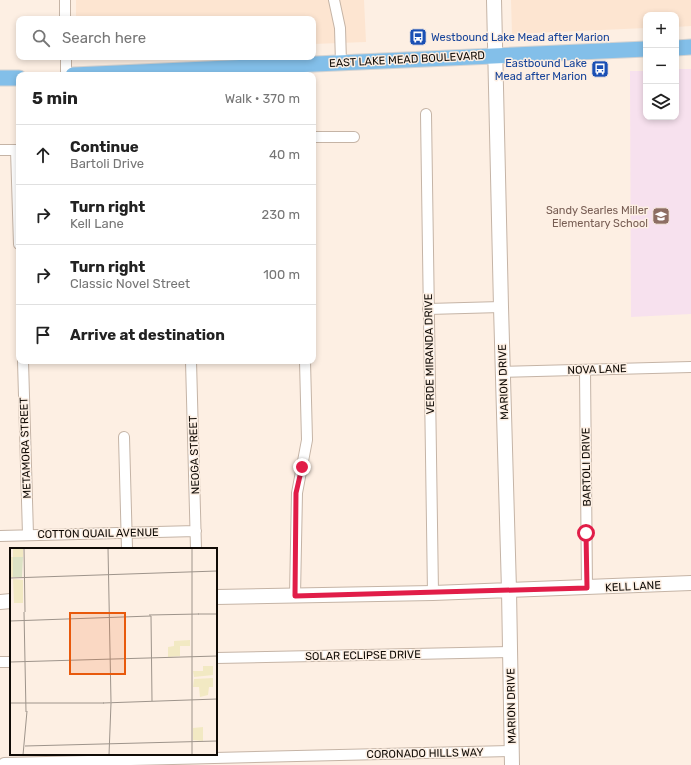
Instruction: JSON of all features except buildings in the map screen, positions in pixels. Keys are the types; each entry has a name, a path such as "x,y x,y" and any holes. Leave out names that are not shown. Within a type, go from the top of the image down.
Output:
{"main road":[{"path":"679,48 691,47"},
{"name":"EAST LAKE MEAD BOULEVARD","path":"210,72 302,70 341,62 643,49"},
{"path":"0,78 16,78"}],"street":[{"path":"65,0 65,16"},
{"path":"334,0 340,28 341,62"},
{"name":"MARION DRIVE","path":"494,0 501,307 510,590 511,758"},
{"path":"66,60 66,72"},
{"name":"VERDE MIRANDA DRIVE","path":"426,114 433,593"},
{"path":"316,137 354,137"},
{"path":"0,150 16,150"},
{"path":"428,309 501,307"},
{"name":"METAMORA STREET","path":"23,364 28,535"},
{"name":"NEOGA STREET","path":"191,364 196,548"},
{"path":"295,596 296,493 307,440 305,364"},
{"name":"NOVA LANE","path":"503,372 691,367"},
{"name":"BARTOLI DRIVE","path":"585,370 587,588"},
{"path":"124,437 127,548"},
{"name":"COTTON QUAIL AVENUE","path":"0,536 196,531"},
{"name":"KELL LANE","path":"217,598 433,593 691,583"},
{"path":"0,602 10,601"},
{"name":"SOLAR ECLIPSE DRIVE","path":"217,658 510,652"},
{"name":"CORONADO HILLS WAY","path":"4,763 191,757 511,758"}],"shaded area":[{"path":"76,0 364,0 366,42 316,44 316,16 76,16"},
{"path":"511,0 691,0 691,26 679,27 679,12 643,12 643,28 512,34"},
{"name":"Sandy Searles Miller Elementary School","path":"679,69 691,69 691,314 631,317 630,71 643,71 643,120 679,120"}],"place":[{"name":"Westbound Lake Mead after Marion","path":"418,37"},
{"name":"Eastbound Lake Mead after Marion","path":"600,69"},
{"name":"Sandy Searles Miller Elementary School","path":"661,216"}],"route":[{"path":"302,467 296,493 295,596 587,588 586,533"}]}
